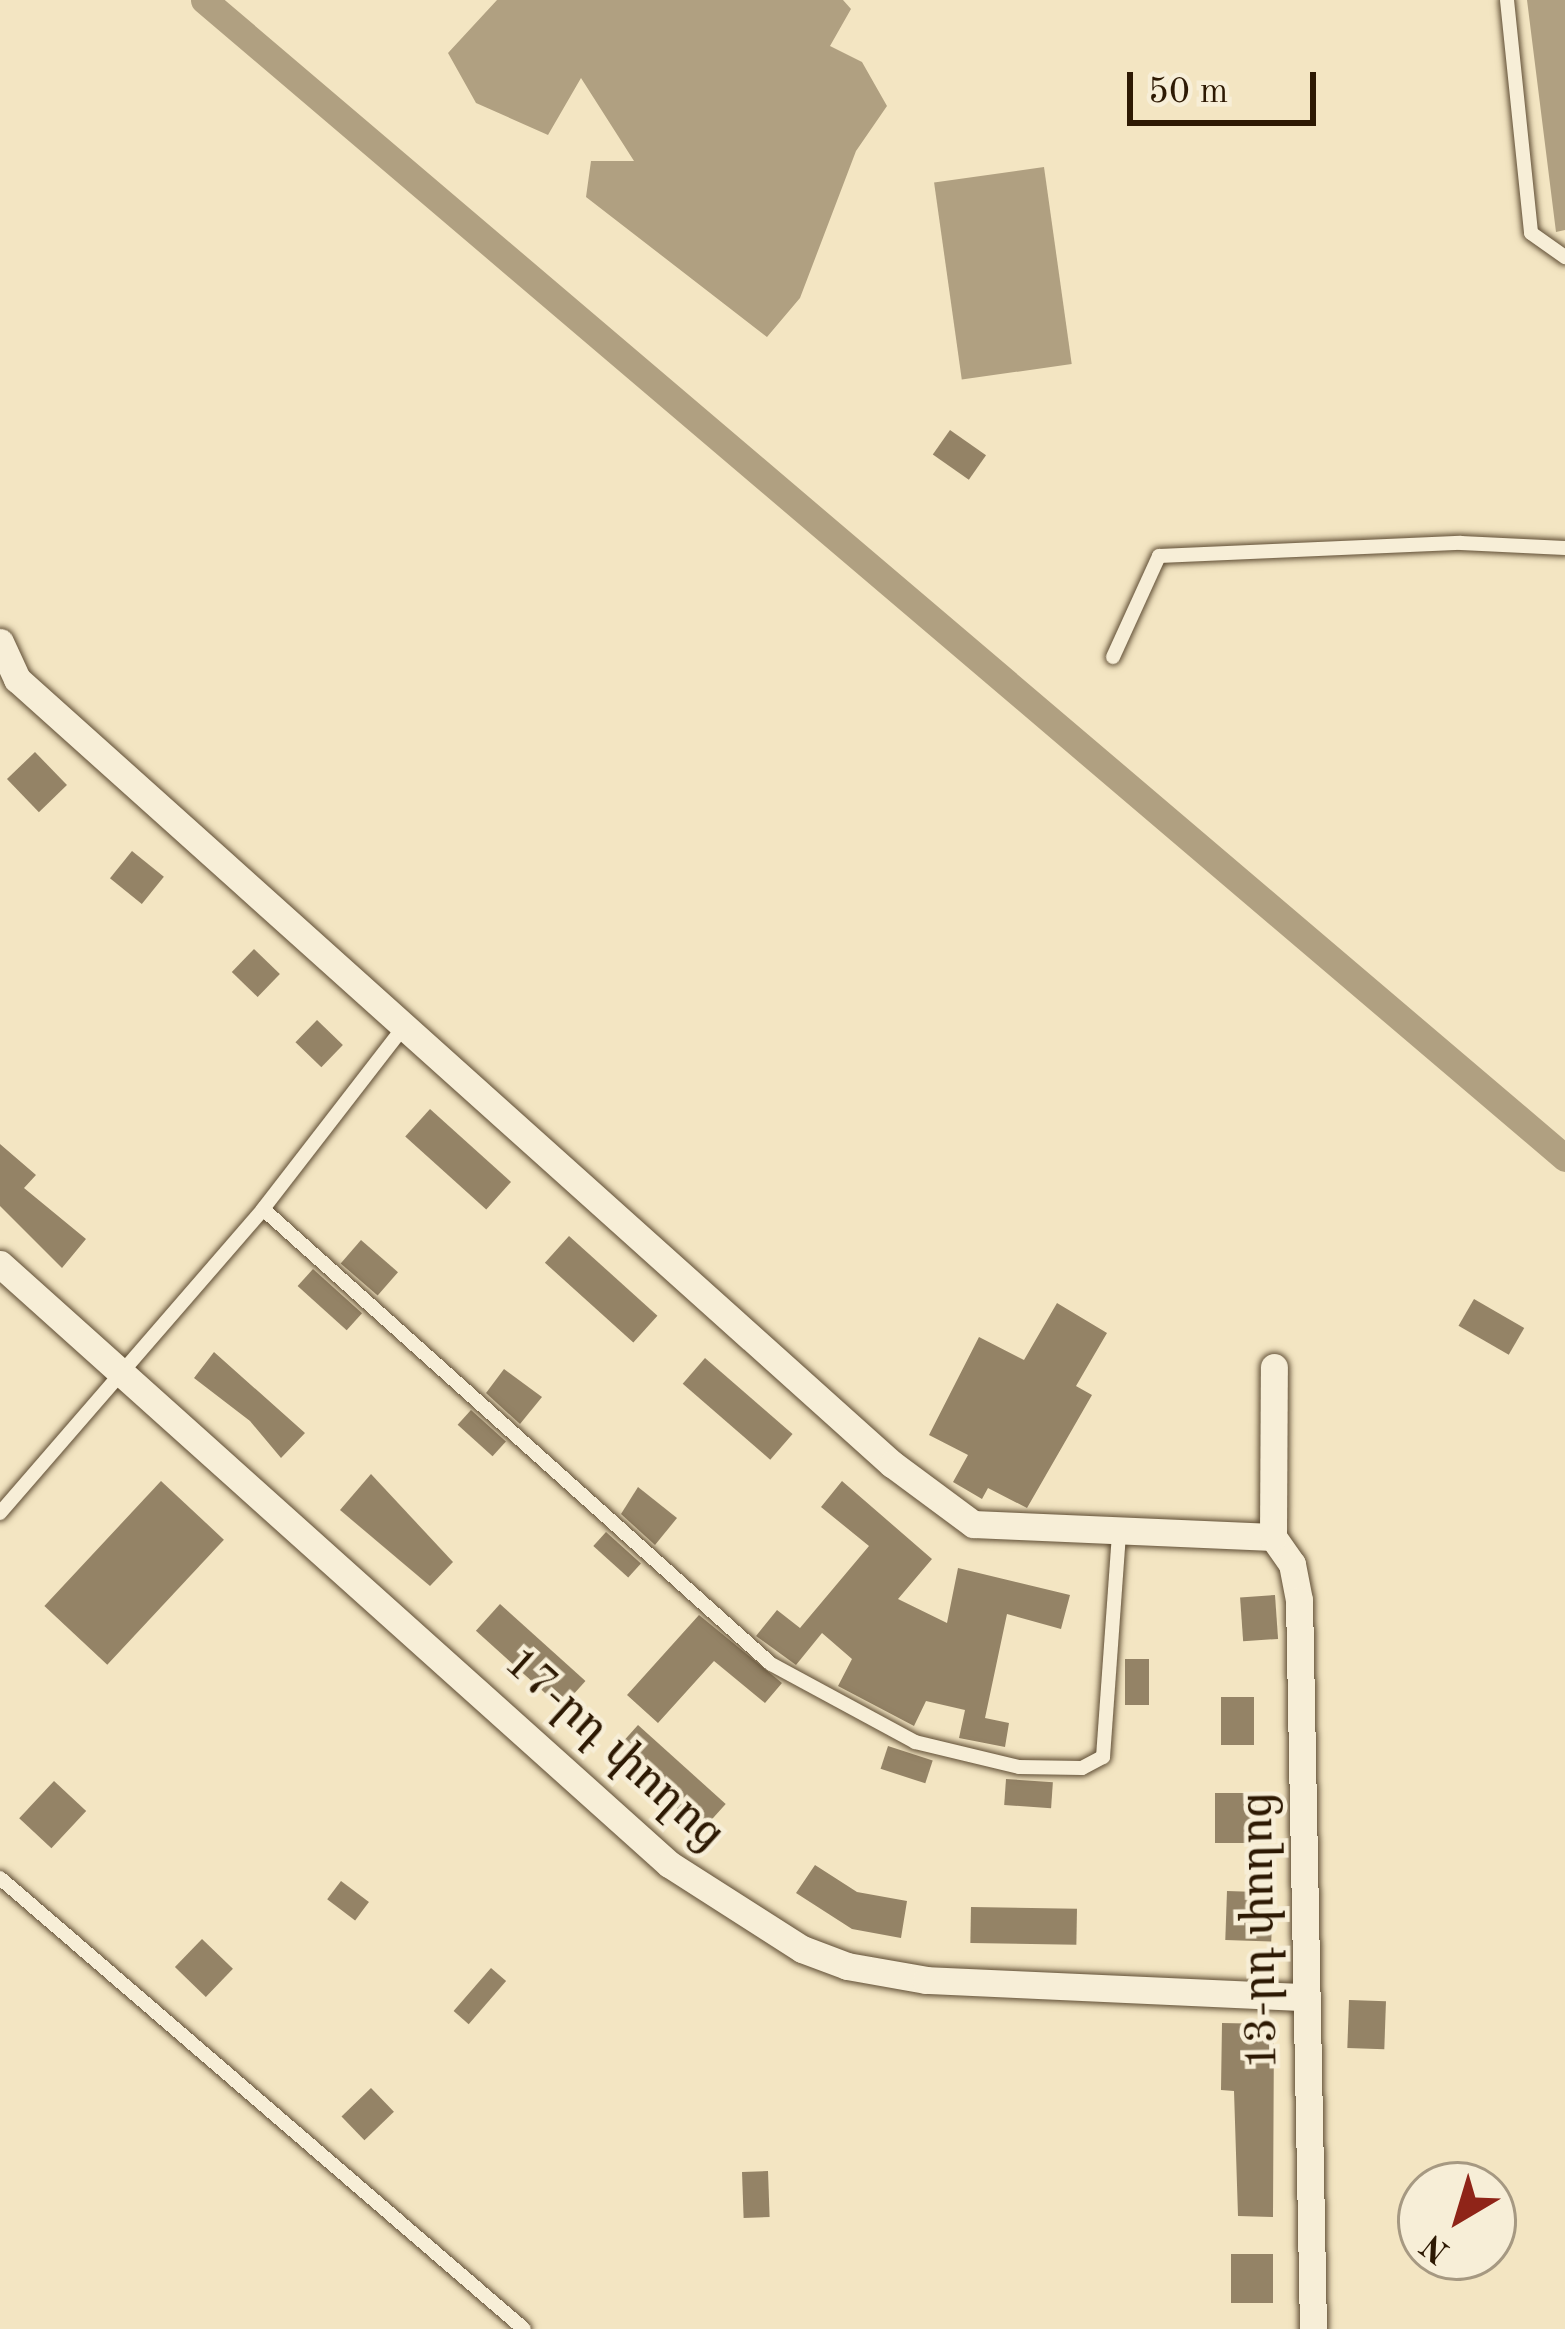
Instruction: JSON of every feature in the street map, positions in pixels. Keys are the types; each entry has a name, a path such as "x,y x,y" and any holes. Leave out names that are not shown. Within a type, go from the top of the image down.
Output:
{"street":[{"path":"0,642 16,680 407,1023 892,1464 973,1524 1273,1538 1274,1367"},
{"name":"17-րդ փողոց","path":"0,1264 669,1864 802,1949 847,1966 926,1980 1304,1997"},
{"name":"13-րդ փողոց","path":"1273,1538 1292,1564 1299,1600 1313,2329"}],"lane":[{"path":"1507,0 1531,233 1565,257"},
{"path":"1112,657 1159,556 1461,543 1565,548"},
{"path":"0,1513 262,1209 407,1023"},
{"path":"262,1209 771,1664 915,1742 1018,1767 1082,1768 1103,1757 1119,1534"},
{"path":"0,1878 524,2329"}],"shaded area":[{"path":"497,0 843,0 851,9 830,46 862,62 887,106 856,151 800,298 767,337 586,197 591,161 634,161 581,78 548,135 476,103 448,53"},
{"path":"1527,0 1565,0 1565,230 1556,232"},
{"path":"1044,167 1072,364 962,380 934,182"}],"building":[{"path":"950,430 986,455 969,480 933,455"},
{"path":"35,752 67,785 39,812 7,779"},
{"path":"132,851 164,877 142,904 110,878"},
{"path":"254,949 280,974 258,997 232,972"},
{"path":"317,1020 343,1045 321,1067 295,1042"},
{"path":"430,1109 511,1182 486,1209 405,1136"},
{"path":"0,1144 36,1175 24,1188 86,1239 62,1268 0,1206"},
{"path":"569,1236 657,1316 633,1342 545,1263"},
{"path":"361,1240 398,1272 378,1296 341,1263"},
{"path":"313,1269 362,1313 347,1330 298,1286"},
{"path":"1474,1299 1524,1328 1509,1355 1458,1326"},
{"path":"1057,1303 1107,1333 1076,1386 1092,1395 1027,1508 988,1488 982,1499 953,1482 968,1455 929,1435 979,1337 1024,1360"},
{"path":"214,1352 305,1433 281,1458 250,1421 194,1378"},
{"path":"705,1358 793,1434 770,1460 683,1384"},
{"path":"504,1369 542,1397 520,1424 486,1393"},
{"path":"471,1410 506,1441 493,1456 458,1425"},
{"path":"371,1474 453,1562 430,1586 340,1510"},
{"path":"161,1481 224,1540 107,1665 44,1606"},
{"path":"842,1481 932,1559 898,1599 947,1623 958,1568 1070,1595 1061,1629 1007,1614 985,1718 1009,1723 1005,1747 959,1738 965,1710 926,1701 914,1726 838,1686 852,1659 822,1633 796,1665 756,1636 777,1610 800,1628 869,1546 821,1507"},
{"path":"638,1487 677,1518 655,1545 621,1514"},
{"path":"606,1532 641,1563 628,1578 593,1546"},
{"path":"1275,1595 1278,1639 1243,1641 1240,1597"},
{"path":"500,1604 585,1681 561,1708 476,1631"},
{"path":"699,1615 782,1683 765,1703 714,1661 658,1723 627,1695"},
{"path":"1125,1659 1149,1659 1149,1705 1125,1705"},
{"path":"1221,1697 1254,1697 1254,1745 1221,1745"},
{"path":"638,1725 726,1804 702,1831 614,1752"},
{"path":"888,1746 933,1761 925,1783 881,1769"},
{"path":"1006,1779 1053,1782 1051,1808 1004,1805"},
{"path":"54,1781 86,1811 51,1848 19,1818"},
{"path":"1215,1793 1256,1793 1256,1843 1215,1843"},
{"path":"815,1865 857,1892 907,1901 901,1938 852,1929 796,1893"},
{"path":"341,1881 369,1902 355,1920 327,1899"},
{"path":"1227,1891 1273,1893 1271,1942 1225,1940"},
{"path":"971,1907 1077,1909 1076,1945 970,1943"},
{"path":"202,1939 233,1969 206,1997 175,1967"},
{"path":"491,1968 506,1981 469,2024 454,2011"},
{"path":"1349,2000 1386,2001 1384,2049 1347,2048"},
{"path":"1222,2023 1274,2024 1273,2217 1238,2216 1234,2091 1221,2090"},
{"path":"371,2088 394,2112 364,2140 342,2116"},
{"path":"768,2171 770,2217 744,2218 742,2172"},
{"path":"1231,2254 1273,2254 1273,2303 1231,2303"}],"waterway":[{"path":"204,0 1565,1158"}]}
